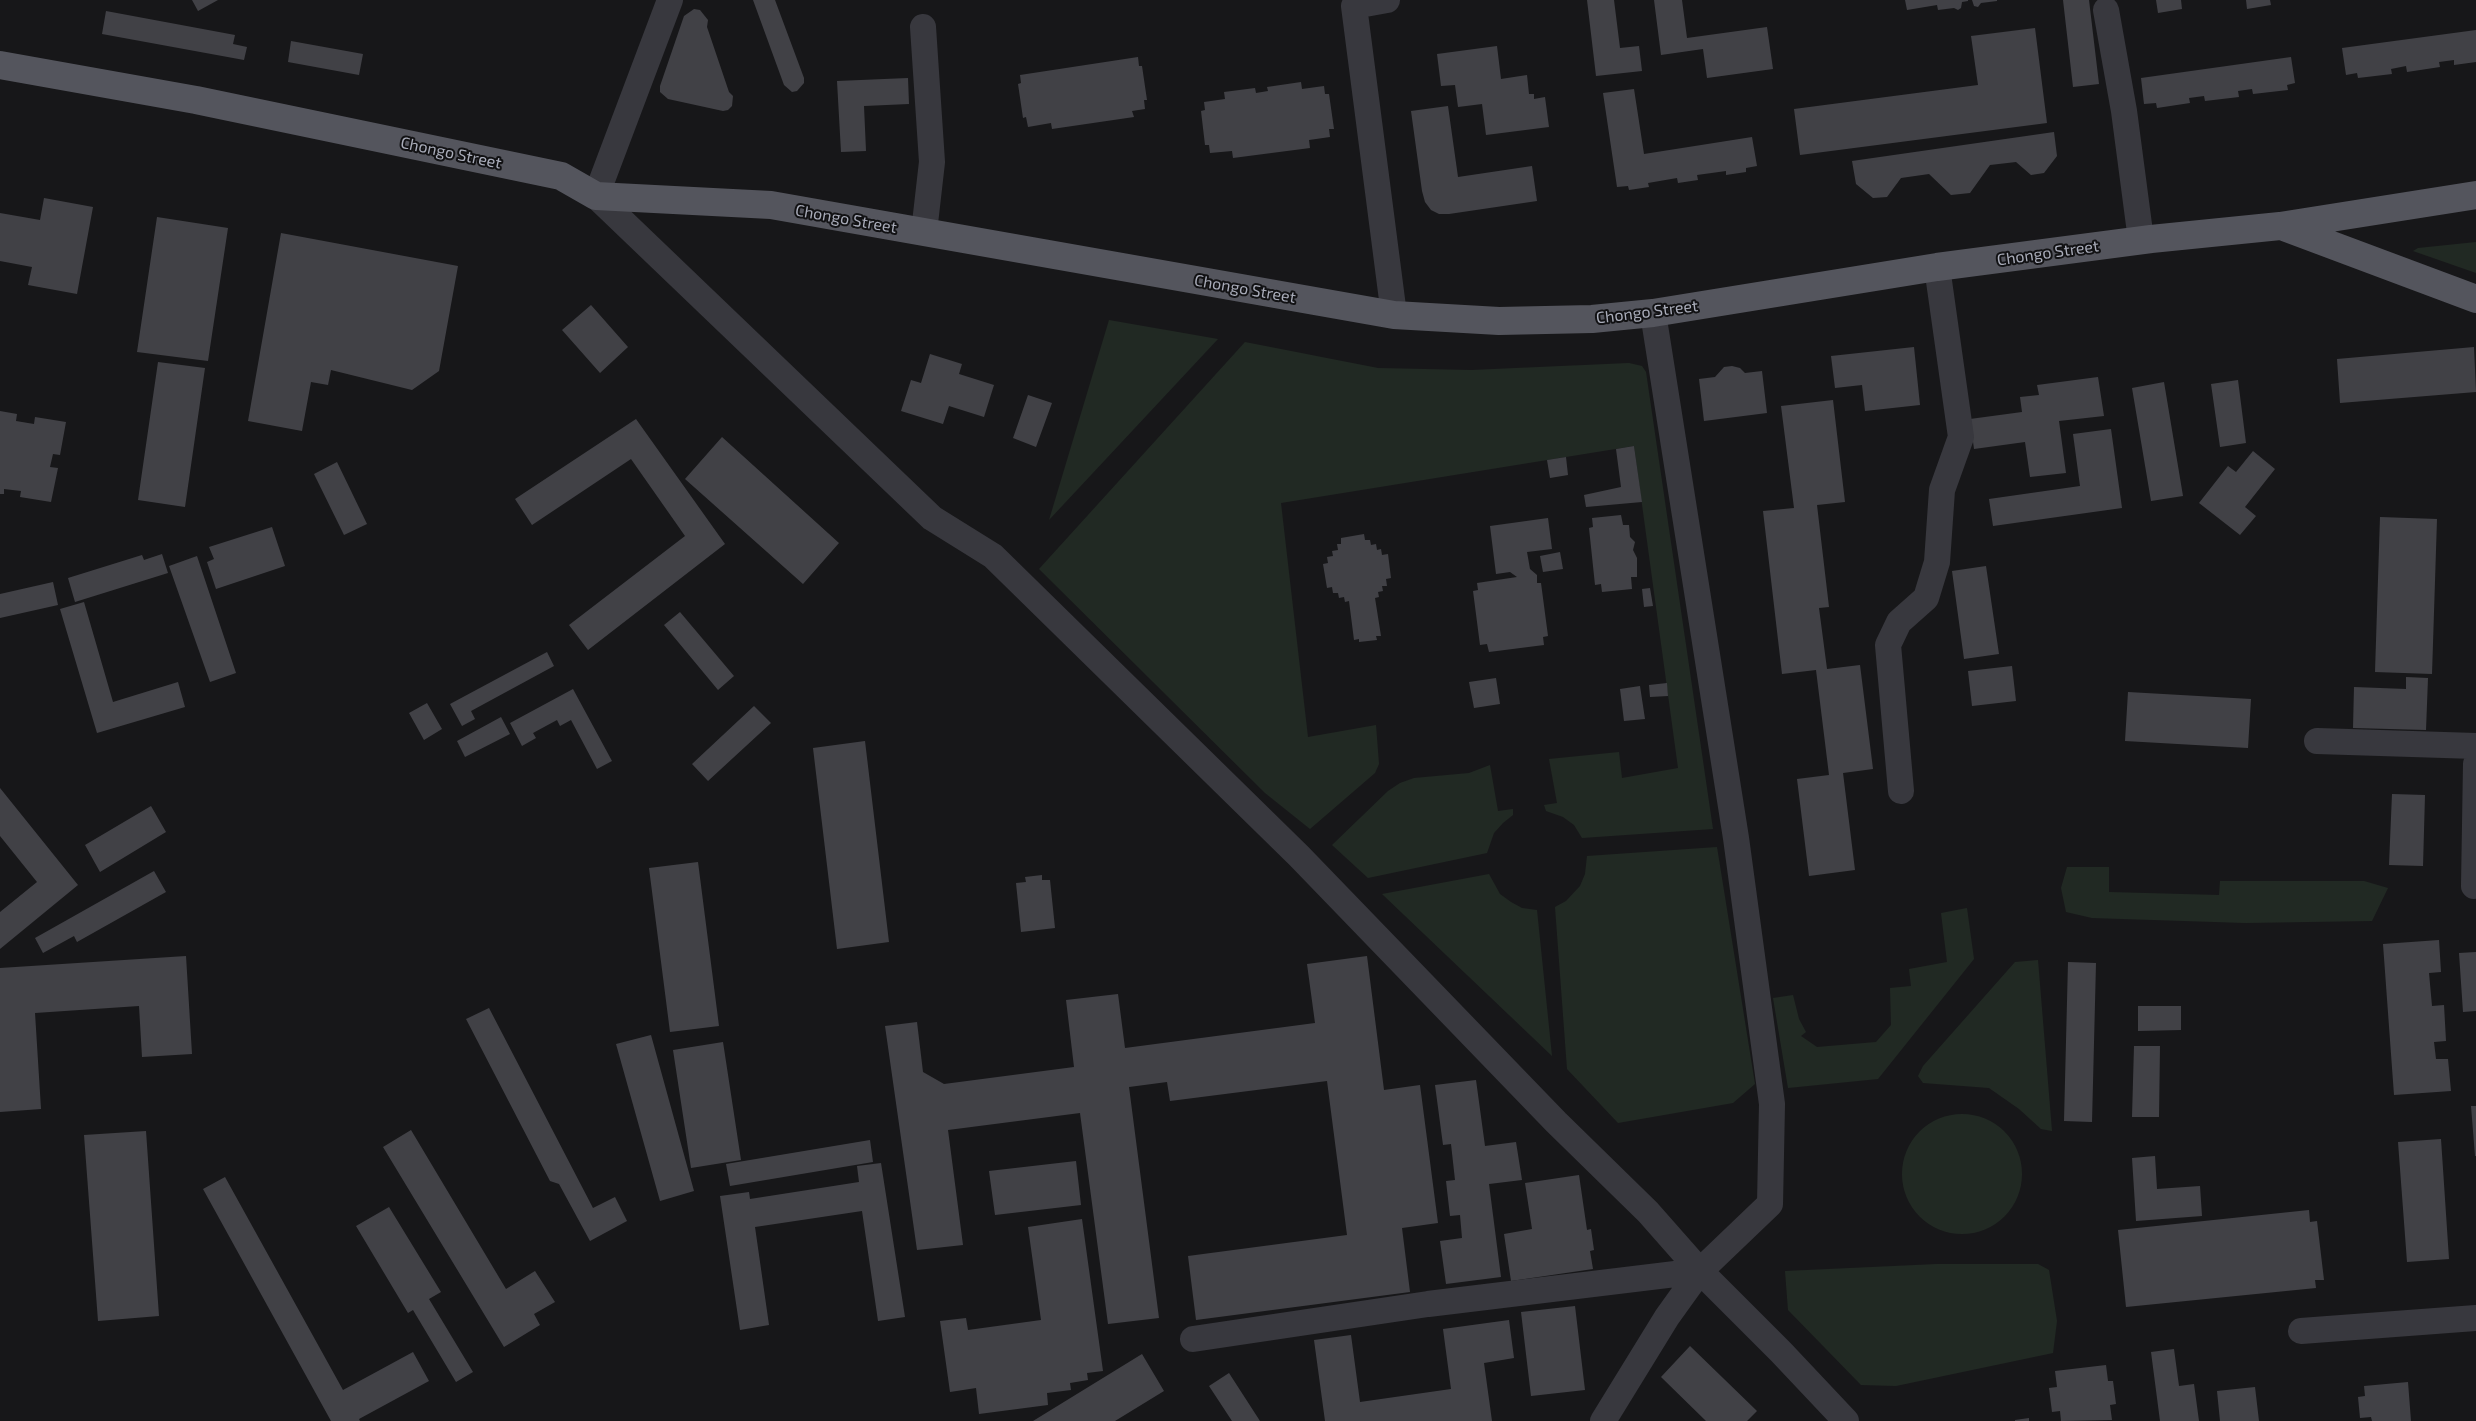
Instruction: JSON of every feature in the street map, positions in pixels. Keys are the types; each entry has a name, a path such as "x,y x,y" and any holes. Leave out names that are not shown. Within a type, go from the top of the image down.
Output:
{"main road":[{"name":"Chongo Street","path":"0,65 196,100 561,176 596,196 771,205 1394,315 1500,321 1592,319 1653,313 1937,268 2141,240 2280,226 2476,196"},
{"path":"2280,226 2476,299"}],"street":[{"path":"670,0 596,196 932,518 993,556 1336,892 1556,1122 1648,1212 1700,1271 1781,1352 1846,1421"},
{"path":"1387,0 1354,6 1394,315"},
{"path":"2106,10 2124,111 2141,240"},
{"path":"923,27 932,162 924,232"},
{"path":"1901,791 1888,645 1899,622 1926,598 1937,562 1942,490 1960,437 1937,268"},
{"path":"1603,1421 1667,1317 1700,1271 1770,1204 1772,1104 1736,838 1653,313"},
{"path":"2317,741 2476,746"},
{"path":"2474,886 2476,764"},
{"path":"1193,1339 1428,1304 1700,1271"},
{"path":"2301,1331 2476,1318"}],"shaded area":[{"path":"2476,242 2476,273 2413,251 2418,248"},
{"path":"1109,320 1218,339 1049,520"},
{"path":"1245,342 1378,368 1471,370 1629,363 1642,366 1646,372 1713,829 1582,838 1574,825 1563,817 1546,811 1544,805 1557,803 1549,759 1619,752 1622,778 1678,768 1634,446 1281,503 1308,737 1376,725 1379,764 1375,773 1310,829 1265,793 1039,569"},
{"path":"1490,765 1498,811 1513,809 1513,815 1494,833 1487,853 1368,878 1332,845 1388,791 1400,783 1414,778 1469,773"},
{"path":"1717,847 1755,1084 1733,1103 1618,1123 1567,1069 1555,907 1566,901 1580,886 1585,874 1587,856"},
{"path":"2067,867 2109,867 2109,892 2219,895 2220,881 2364,881 2388,888 2372,921 2245,923 2092,918 2066,912 2061,888"},
{"path":"1489,874 1500,894 1522,908 1537,910 1552,1056 1382,894"},
{"path":"1967,908 1974,959 1878,1079 1788,1088 1773,998 1793,995 1799,1019 1806,1032 1801,1036 1817,1047 1876,1042 1891,1025 1890,988 1911,986 1909,969 1947,962 1941,913"},
{"path":"2038,960 2052,1131 2041,1129 2019,1109 1989,1088 1923,1083 1918,1076 1923,1066 2015,962"},
{"path":"1962,1114 1985,1118 2004,1132 2018,1151 2022,1174 2018,1197 2004,1216 1985,1230 1962,1234 1939,1230 1920,1216 1906,1197 1902,1174 1906,1151 1920,1132 1939,1118"},
{"path":"1937,1264 2038,1264 2049,1270 2057,1321 2053,1353 1896,1386 1861,1385 1788,1310 1785,1271"}],"building":[{"path":"192,0 218,0 198,11"},
{"path":"753,0 775,0 804,78 804,83 797,91 792,92 784,85"},
{"path":"1587,0 1614,0 1620,48 1639,46 1642,71 1596,76"},
{"path":"1654,0 1682,0 1687,38 1767,27 1773,69 1707,78 1703,49 1661,55"},
{"path":"1905,0 1968,1 1962,2 1961,8 1958,10 1954,8 1938,10 1937,5 1907,10"},
{"path":"1972,0 1997,1 1981,3 1978,7 1974,6"},
{"path":"2063,0 2089,0 2099,84 2073,87"},
{"path":"2156,0 2181,0 2182,9 2158,13"},
{"path":"2246,0 2270,0 2271,5 2247,9"},
{"path":"694,9 700,10 708,20 707,27 729,92 733,96 732,106 728,110 723,111 668,99 660,92 660,86 684,16"},
{"path":"106,11 235,35 233,44 247,47 244,60 102,34"},
{"path":"2035,28 2047,123 1800,155 1794,109 1978,85 1971,36"},
{"path":"2476,30 2476,62 2454,65 2454,60 2439,62 2440,67 2407,72 2406,66 2391,69 2392,74 2358,78 2357,73 2346,75 2342,48"},
{"path":"291,41 363,54 359,75 288,62"},
{"path":"1497,46 1501,79 1527,75 1529,94 1534,94 1534,99 1545,97 1549,127 1486,135 1482,104 1458,107 1455,85 1441,86 1437,54"},
{"path":"1138,57 1139,66 1142,66 1147,100 1144,100 1145,109 1132,111 1134,117 1052,129 1051,123 1028,127 1026,117 1023,118 1018,84 1021,83 1020,75"},
{"path":"2291,57 2295,83 2287,85 2288,90 2253,94 2252,89 2238,91 2239,97 2205,101 2204,96 2189,98 2190,103 2157,108 2156,103 2144,104 2141,78"},
{"path":"908,78 909,104 864,106 866,151 841,152 837,81"},
{"path":"1301,82 1302,89 1324,86 1325,94 1329,94 1334,129 1329,129 1330,137 1309,140 1310,148 1233,158 1232,151 1210,153 1209,145 1205,145 1201,111 1205,110 1204,102 1225,99 1224,92 1255,88 1256,93 1268,91 1267,87"},
{"path":"1634,89 1644,154 1752,137 1757,166 1746,168 1746,172 1726,175 1726,171 1697,175 1698,180 1678,183 1677,178 1648,183 1649,187 1629,190 1628,186 1617,187 1603,93"},
{"path":"1448,106 1458,177 1532,166 1537,201 1449,214 1439,214 1431,210 1425,202 1422,191 1411,111"},
{"path":"2054,132 2057,156 2044,173 2031,175 2016,162 1990,165 1970,193 1951,195 1929,174 1901,178 1887,197 1873,198 1856,184 1852,161"},
{"path":"44,198 93,207 77,294 28,285 32,267 0,261 0,213 40,220"},
{"path":"157,217 228,228 208,361 137,352"},
{"path":"281,233 458,266 439,371 412,390 331,370 328,385 311,382 302,431 248,421"},
{"path":"591,305 628,347 600,373 562,330"},
{"path":"1914,347 1920,405 1865,411 1862,385 1835,388 1831,356"},
{"path":"2474,347 2476,392 2340,403 2337,359"},
{"path":"930,354 962,364 959,374 994,385 984,417 949,406 943,424 901,411 911,380 921,383"},
{"path":"158,362 205,368 185,507 138,500"},
{"path":"1724,367 1740,368 1745,373 1762,371 1767,413 1704,421 1699,379 1715,377"},
{"path":"2098,377 2104,416 2059,421 2066,473 2030,477 2025,442 1974,449 1970,419 2022,412 2020,397 2039,395 2037,385"},
{"path":"2238,380 2246,443 2220,447 2211,384"},
{"path":"2164,382 2183,496 2151,501 2132,388"},
{"path":"1028,395 1052,403 1036,447 1013,438"},
{"path":"1833,400 1845,502 1817,505 1829,607 1819,608 1827,669 1860,665 1873,769 1843,773 1855,870 1809,876 1797,779 1829,775 1816,670 1782,674 1763,511 1794,508 1781,406"},
{"path":"0,411 17,414 16,421 34,424 35,417 66,422 60,455 53,454 50,467 58,468 51,502 20,497 21,491 4,489 4,494 0,494"},
{"path":"636,419 725,544 588,650 569,625 685,536 631,459 532,525 515,499"},
{"path":"2111,429 2122,508 1993,526 1989,499 2080,486 2073,434"},
{"path":"722,437 839,543 803,584 685,479"},
{"path":"1634,446 1642,502 1586,507 1584,495 1621,487 1616,449"},
{"path":"2253,451 2275,469 2245,507 2256,516 2240,535 2199,503 2228,466 2236,472"},
{"path":"1566,457 1568,475 1550,478 1547,460"},
{"path":"337,462 367,524 344,535 314,474"},
{"path":"1621,515 1623,525 1629,525 1630,537 1635,542 1633,550 1637,558 1637,577 1631,577 1632,589 1602,592 1601,584 1595,585 1589,528 1593,527 1592,518"},
{"path":"2380,517 2437,519 2432,674 2375,672"},
{"path":"1548,518 1552,549 1527,552 1530,569 1537,575 1537,583 1541,583 1548,636 1543,637 1544,645 1489,652 1487,644 1480,645 1473,591 1478,590 1477,583 1517,577 1510,572 1496,574 1490,526"},
{"path":"272,527 285,566 216,589 207,562 214,559 209,547"},
{"path":"1364,534 1365,540 1370,540 1371,545 1376,544 1377,550 1381,549 1382,555 1388,554 1391,578 1386,579 1387,586 1382,586 1383,591 1378,592 1379,597 1375,598 1381,636 1376,636 1377,640 1359,642 1359,639 1354,640 1349,601 1345,602 1344,597 1339,598 1338,593 1333,593 1332,587 1327,588 1323,564 1328,563 1327,557 1333,556 1332,551 1338,550 1337,544 1341,544 1341,538"},
{"path":"1560,552 1563,569 1543,572 1540,556"},
{"path":"162,554 168,573 75,602 68,578 142,555 144,560"},
{"path":"197,556 236,673 210,682 169,566"},
{"path":"1986,566 1999,654 1964,659 1952,571"},
{"path":"53,582 58,605 0,618 0,594"},
{"path":"1650,588 1653,606 1644,607 1642,589"},
{"path":"84,602 113,702 178,682 185,707 97,733 60,609"},
{"path":"680,612 734,676 718,690 664,625"},
{"path":"547,652 554,666 471,711 475,719 462,726 450,704"},
{"path":"2012,666 2016,701 1972,706 1968,671"},
{"path":"2406,677 2428,678 2426,730 2353,728 2354,687 2406,689"},
{"path":"1496,678 1500,704 1474,708 1469,682"},
{"path":"1667,683 1668,696 1650,697 1649,685"},
{"path":"1640,686 1645,719 1624,721 1620,689"},
{"path":"573,689 612,761 597,769 571,720 560,726 557,720 533,733 536,738 522,746 510,723"},
{"path":"2128,692 2251,699 2248,748 2125,741"},
{"path":"427,703 442,729 424,740 409,713"},
{"path":"754,706 771,723 708,781 692,764"},
{"path":"501,717 510,734 465,757 457,741"},
{"path":"865,741 889,942 837,949 813,748"},
{"path":"0,788 78,885 0,949 0,912 37,882 0,836"},
{"path":"2392,794 2425,795 2423,866 2389,865"},
{"path":"151,806 166,832 100,872 85,845"},
{"path":"698,862 719,1026 670,1032 649,868"},
{"path":"154,871 166,892 77,942 74,936 43,953 35,938"},
{"path":"1042,875 1042,880 1050,880 1055,928 1021,932 1016,883 1026,882 1025,877"},
{"path":"2439,940 2441,972 2429,973 2432,1006 2444,1005 2446,1041 2434,1042 2436,1059 2448,1059 2451,1091 2394,1095 2383,944"},
{"path":"2476,952 2476,1011 2463,1012 2459,953"},
{"path":"186,956 192,1054 142,1057 139,1006 35,1013 41,1109 0,1112 0,968"},
{"path":"1367,956 1384,1090 1420,1085 1438,1223 1402,1228 1410,1292 1196,1320 1188,1256 1347,1235 1327,1081 1170,1101 1167,1082 1129,1087 1159,1318 1108,1324 1080,1113 948,1130 963,1245 917,1250 885,1026 917,1022 923,1072 944,1084 1074,1067 1066,1000 1118,994 1125,1048 1315,1023 1307,964"},
{"path":"2068,962 2096,963 2092,1122 2064,1121"},
{"path":"2138,1006 2181,1006 2181,1030 2138,1031"},
{"path":"489,1008 593,1208 615,1197 627,1221 590,1241 559,1184 550,1181 466,1019"},
{"path":"651,1035 694,1191 660,1201 616,1044"},
{"path":"723,1042 741,1160 691,1168 673,1050"},
{"path":"2134,1046 2160,1046 2159,1117 2132,1117"},
{"path":"1476,1080 1485,1146 1516,1142 1522,1180 1489,1184 1501,1277 1446,1284 1440,1241 1462,1238 1460,1215 1450,1216 1446,1181 1455,1180 1451,1144 1443,1145 1435,1085"},
{"path":"2471,1106 2476,1106 2476,1156 2475,1156"},
{"path":"411,1130 506,1289 535,1271 555,1302 534,1314 540,1325 504,1347 383,1147"},
{"path":"146,1131 159,1316 98,1321 84,1135"},
{"path":"2441,1139 2449,1259 2407,1262 2398,1142"},
{"path":"870,1140 873,1162 730,1186 726,1164"},
{"path":"2155,1156 2157,1189 2200,1186 2202,1216 2136,1221 2132,1158"},
{"path":"1076,1161 1081,1205 995,1215 989,1171"},
{"path":"881,1163 905,1317 878,1321 862,1211 755,1227 769,1325 740,1330 720,1196 749,1192 750,1199 859,1182 857,1166"},
{"path":"1579,1175 1587,1230 1591,1229 1594,1250 1590,1251 1593,1269 1511,1281 1504,1234 1532,1229 1525,1183"},
{"path":"225,1177 343,1390 413,1352 429,1381 359,1419 360,1421 331,1421 203,1189"},
{"path":"389,1207 441,1292 429,1299 473,1372 456,1382 413,1310 408,1313 356,1226"},
{"path":"2309,1210 2310,1222 2317,1221 2324,1280 2315,1280 2316,1288 2126,1307 2118,1230"},
{"path":"1082,1219 1103,1371 1087,1373 1088,1380 1070,1383 1071,1390 1047,1393 1048,1405 979,1414 976,1388 950,1392 940,1321 966,1318 968,1330 1041,1320 1028,1227"},
{"path":"1575,1306 1585,1390 1531,1396 1521,1312"},
{"path":"1509,1320 1514,1358 1484,1363 1492,1421 1325,1421 1314,1340 1351,1335 1360,1402 1451,1389 1443,1329"},
{"path":"1690,1346 1757,1411 1747,1421 1706,1421 1661,1377"},
{"path":"2174,1349 2179,1386 2194,1384 2199,1421 2160,1421 2151,1352"},
{"path":"1142,1354 1164,1391 1115,1421 1033,1421"},
{"path":"2106,1365 2108,1381 2113,1381 2116,1404 2110,1405 2112,1420 2061,1421 2060,1411 2052,1412 2049,1388 2057,1387 2055,1371"},
{"path":"1229,1373 1260,1421 1232,1421 1209,1386"},
{"path":"2408,1382 2411,1421 2372,1421 2371,1417 2360,1418 2358,1397 2365,1396 2364,1386"},
{"path":"2255,1387 2259,1421 2220,1421 2217,1391"},
{"path":"2029,1418 2029,1421 2015,1421 2015,1420"}]}
